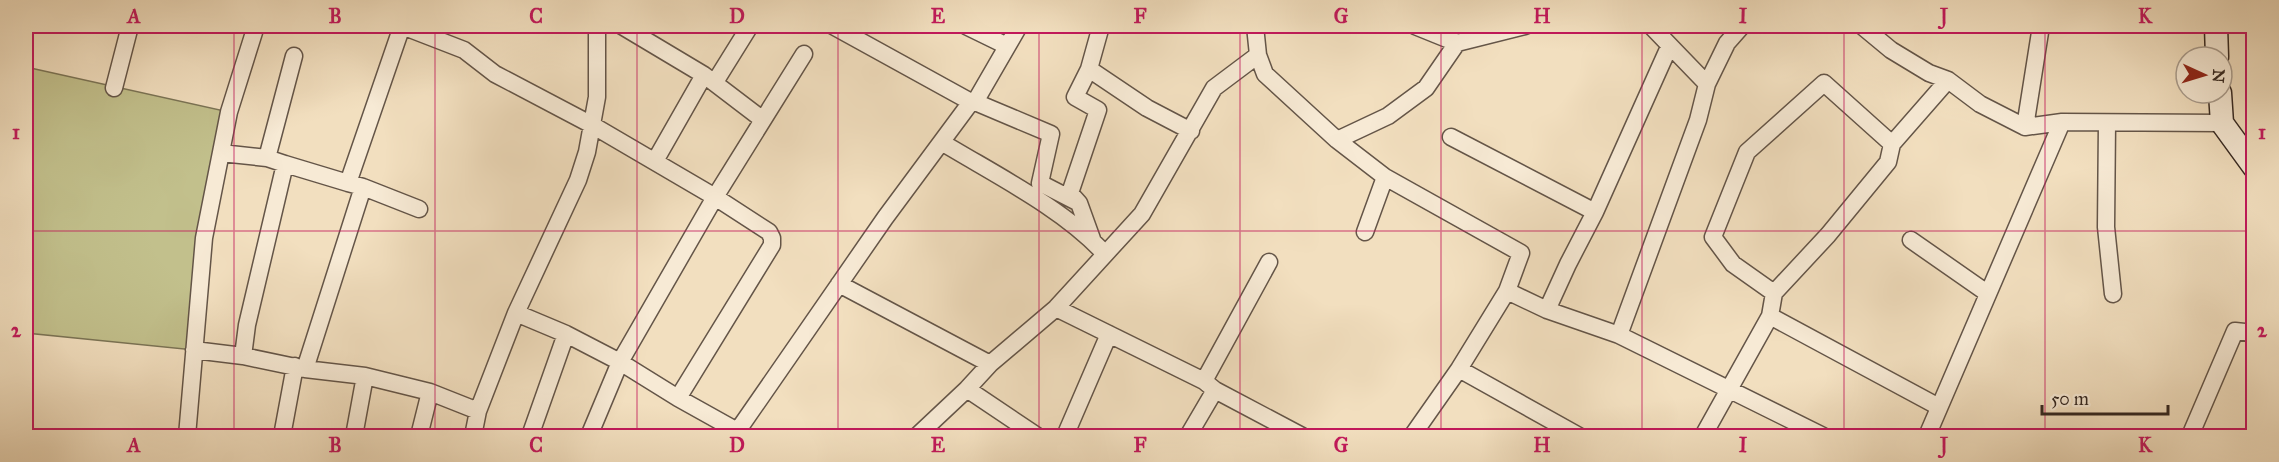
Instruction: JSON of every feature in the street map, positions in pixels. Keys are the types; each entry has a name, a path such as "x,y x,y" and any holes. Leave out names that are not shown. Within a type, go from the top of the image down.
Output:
{"street":[{"path":"114,88 130,26"},
{"path":"187,436 204,238 229,112 256,26"},
{"path":"282,436 300,368 402,26 464,50 495,74 655,161 769,232 772,245 678,398"},
{"path":"473,436 478,411 516,313 578,180 597,97 597,26"},
{"path":"622,26 709,78 764,120"},
{"path":"833,26 973,102 1051,134 1041,183 1080,203"},
{"path":"966,26 1007,46"},
{"path":"516,313 566,334 620,362 737,434 885,218 973,102 1019,26"},
{"path":"1092,240 1080,203 1070,193 1098,110 1076,97 1089,69 1101,26 1099,26"},
{"path":"1255,26 1258,55 1265,74 1337,140 1385,177 1521,253 1507,291 1459,369 1412,436"},
{"path":"1415,26 1457,43 1525,26"},
{"path":"1651,26 1707,84"},
{"path":"1619,335 1698,120 1707,84 1727,43 1742,26"},
{"path":"1862,26 1891,50 1929,73 1948,80 1980,104 2025,127 2062,122 2222,123"},
{"path":"2025,127 2040,26"},
{"path":"2216,26 2217,45"},
{"path":"655,161 709,78 748,29"},
{"path":"1337,140 1388,116 1426,88 1457,43"},
{"path":"1547,310 1595,212 1669,47"},
{"path":"589,436 620,362 715,197 804,54"},
{"path":"917,436 990,364 1056,308 1142,214 1214,88 1258,55"},
{"path":"267,158 294,56"},
{"path":"1089,69 1147,108 1191,131"},
{"path":"1703,436 1770,316 1774,293 1828,235 1888,162 1892,144 1948,80"},
{"path":"1774,293 1733,264 1713,237 1747,152 1824,84 1892,144"},
{"path":"2221,105 2222,123 2253,167"},
{"path":"1927,436 2062,122"},
{"path":"2107,123 2106,227 2113,294"},
{"path":"1451,137 1595,212"},
{"path":"943,143 1043,204 1092,240 1104,253"},
{"path":"221,153 267,158 356,185 419,209"},
{"path":"243,356 247,325 285,164"},
{"path":"1365,232 1385,177"},
{"path":"1911,240 1987,293"},
{"path":"1188,436 1209,385 1269,262"},
{"path":"839,284 990,364"},
{"path":"1507,291 1547,310 1619,335 1823,436"},
{"path":"1056,308 1209,385 1302,436"},
{"path":"1770,316 1939,407"},
{"path":"2190,436 2235,331 2253,333"},
{"path":"530,436 566,334"},
{"path":"1065,436 1109,334"},
{"path":"194,350 243,356 300,368 365,376 430,392 478,411"},
{"path":"1459,369 1579,436"},
{"path":"354,436 365,376"},
{"path":"967,389 1037,436"},
{"path":"419,436 430,392"}],"shaded area":[{"path":"26,67 229,112 194,350 26,333"}]}
